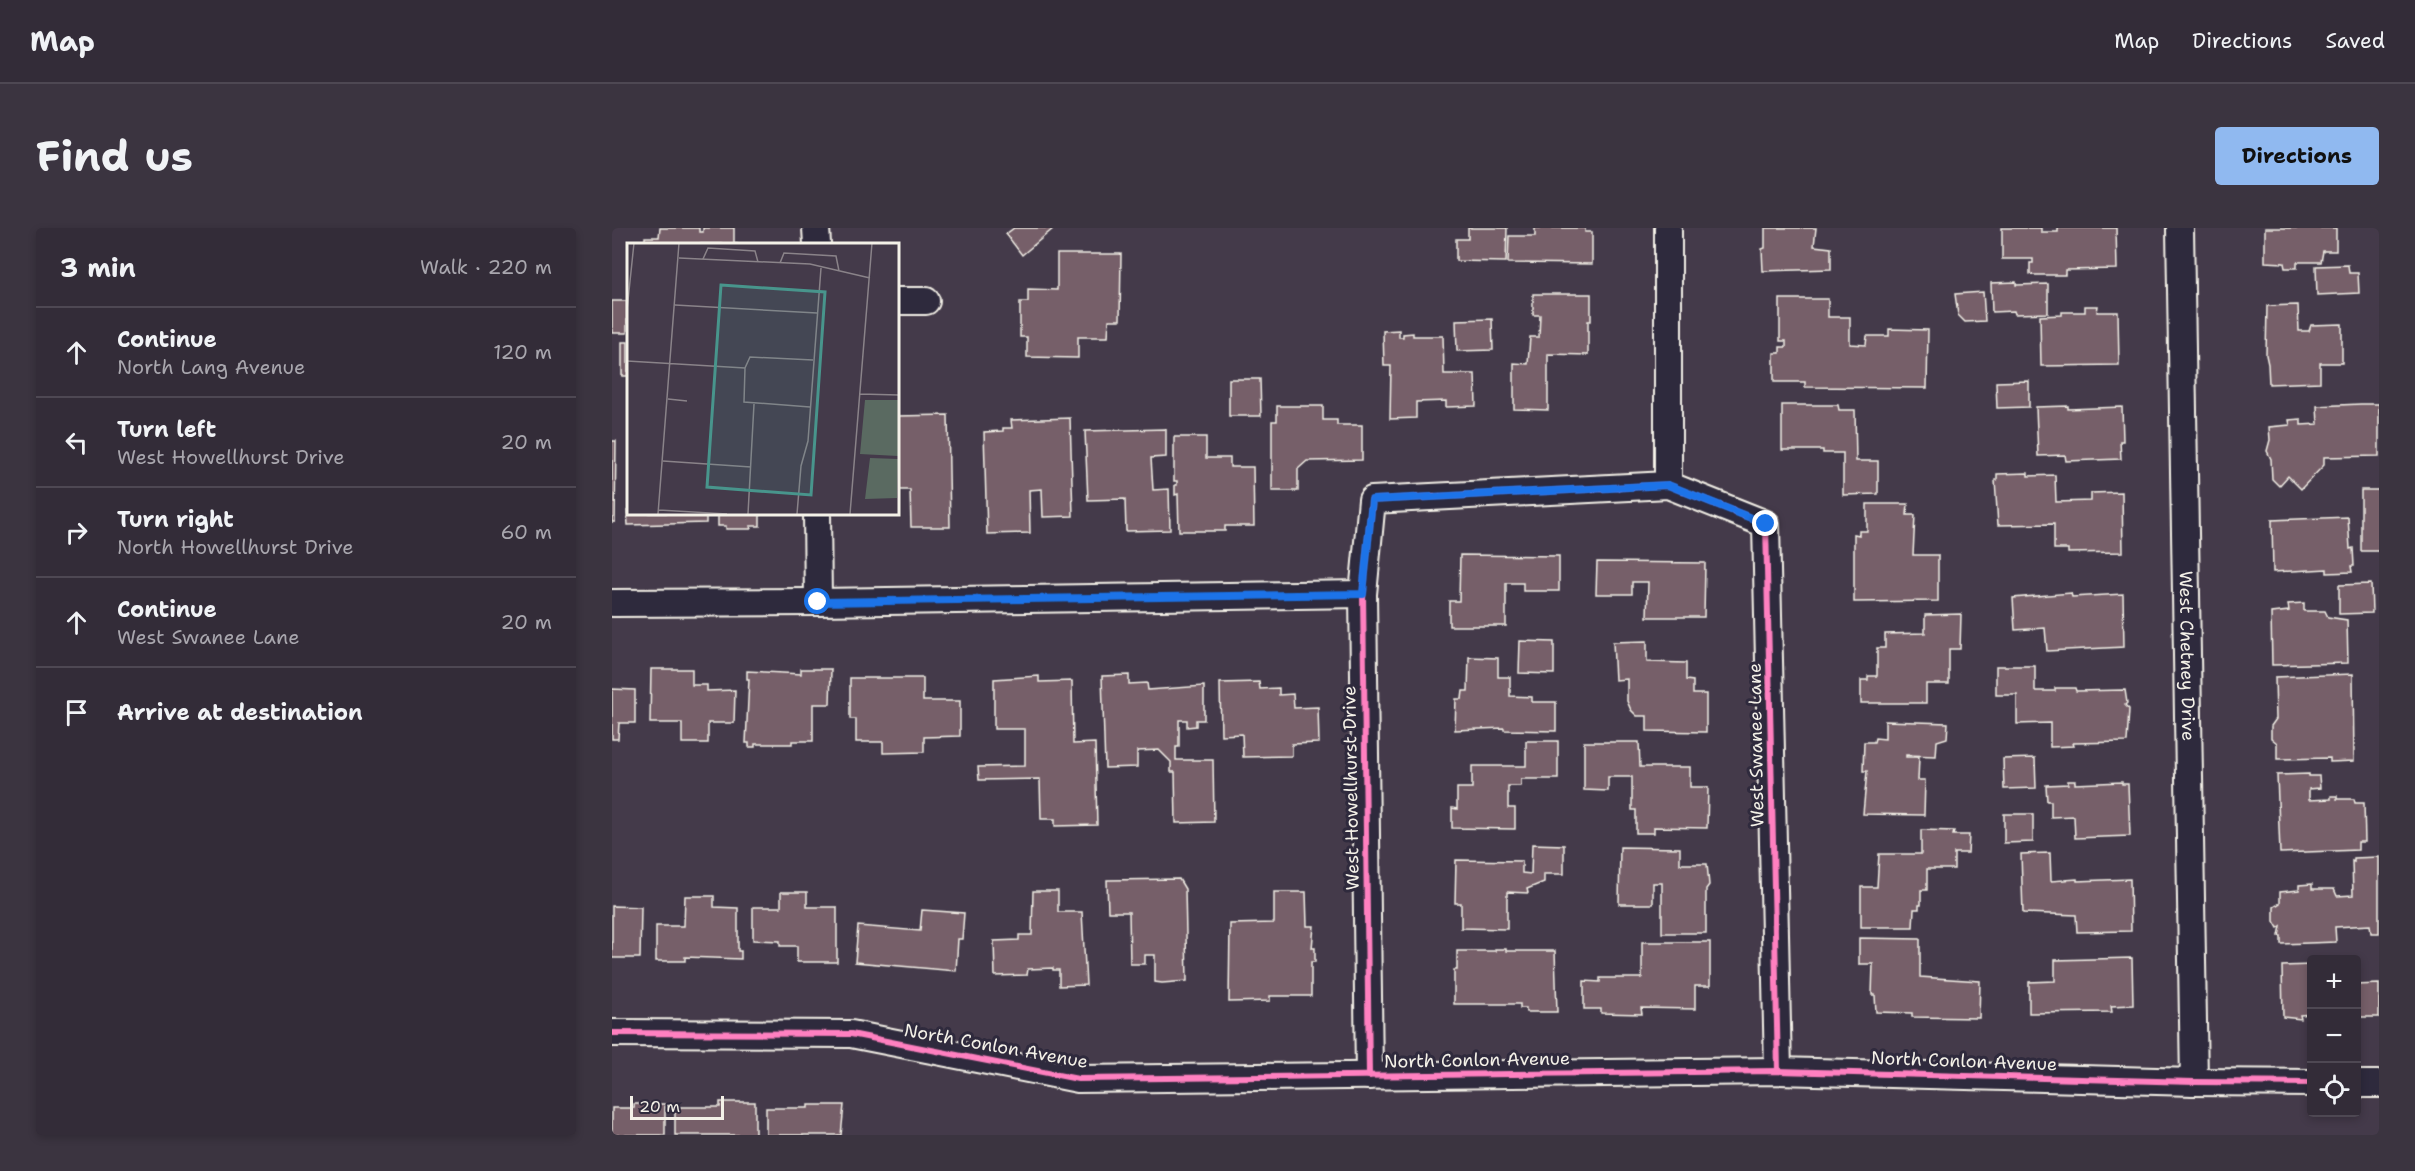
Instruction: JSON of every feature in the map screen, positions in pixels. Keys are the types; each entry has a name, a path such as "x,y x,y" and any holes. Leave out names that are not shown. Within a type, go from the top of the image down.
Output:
{"street":[{"path":"1668,228 1668,485"},
{"name":"West Chetney Drive","path":"2180,228 2194,1082"},
{"path":"898,301 926,301"},
{"name":"West Howellhurst Drive","path":"1369,1076 1363,594 1372,500 1668,485"},
{"name":"West Swanee Lane","path":"1668,485 1766,524 1778,1071"},
{"path":"817,514 818,602"},
{"path":"612,603 1363,594"},
{"name":"North Conlon Avenue","path":"612,1033 851,1034 1078,1079 1778,1071 2307,1083"},
{"path":"2361,1084 2379,1084"}],"building":[{"path":"660,228 699,228 699,232 703,232 703,228 734,228 734,243 645,243 645,237 659,237"},
{"path":"1014,228 1054,228 1022,255 1006,234"},
{"path":"1468,228 1507,228 1506,262 1456,261 1456,239 1468,239"},
{"path":"1535,228 1585,228 1585,232 1592,232 1592,264 1508,263 1509,236 1535,236"},
{"path":"1765,228 1816,228 1814,246 1831,248 1831,269 1763,271 1762,249 1765,248"},
{"path":"2002,228 2041,228 2041,232 2058,232 2058,228 2116,228 2117,269 2065,270 2065,275 2030,274 2030,263 2033,263 2033,259 2002,259"},
{"path":"2265,228 2336,228 2336,251 2323,251 2321,262 2297,262 2297,268 2285,268 2284,263 2265,262"},
{"path":"1057,254 1121,254 1120,320 1109,320 1108,337 1078,337 1078,358 1027,357 1027,337 1020,337 1020,302 1028,302 1028,289 1057,290"},
{"path":"2348,265 2349,273 2358,273 2359,293 2317,295 2316,266"},
{"path":"2016,282 2016,285 2048,284 2048,313 1992,312 1991,283"},
{"path":"1983,292 1985,321 1965,322 1958,315 1955,294"},
{"path":"1533,294 1591,294 1588,355 1548,354 1548,410 1514,409 1514,363 1528,364 1530,337 1539,337 1540,315 1533,315"},
{"path":"1780,299 1828,299 1828,317 1850,317 1850,344 1866,345 1867,336 1889,336 1889,329 1928,330 1927,388 1805,387 1805,382 1774,382 1774,353 1780,353 1780,347 1786,347 1786,341 1780,341"},
{"path":"612,301 627,301 627,333 612,333"},
{"path":"2298,305 2299,331 2309,331 2311,325 2342,324 2342,363 2320,363 2320,382 2269,384 2266,355 2267,306"},
{"path":"2085,306 2098,306 2097,312 2118,312 2119,365 2041,366 2040,316 2062,315 2062,312 2085,312"},
{"path":"1492,319 1493,350 1457,351 1456,320"},
{"path":"1399,330 1399,337 1413,333 1413,336 1443,336 1444,374 1475,374 1476,406 1446,407 1446,401 1416,402 1416,418 1390,419 1391,366 1384,366 1383,331"},
{"path":"622,342 627,342 627,376 622,376"},
{"path":"1229,379 1260,379 1261,416 1229,416"},
{"path":"2029,381 2029,407 1997,408 1996,382"},
{"path":"2379,404 2379,456 2324,457 2324,465 2301,489 2288,476 2279,486 2272,479 2271,459 2267,451 2270,440 2269,427 2290,425 2289,420 2301,419 2301,425 2318,424 2317,406"},
{"path":"1782,405 1838,405 1839,410 1855,410 1856,461 1878,461 1878,494 1843,495 1843,453 1823,453 1823,450 1782,450"},
{"path":"1277,406 1323,406 1323,420 1337,420 1337,425 1362,425 1362,460 1307,461 1298,469 1298,491 1272,491 1272,421 1277,421"},
{"path":"2068,406 2068,409 2122,407 2121,459 2066,461 2065,455 2038,456 2036,407"},
{"path":"948,415 950,527 911,527 910,490 898,490 898,416"},
{"path":"1070,418 1073,516 1043,517 1042,489 1029,490 1030,533 987,534 984,432 1012,428 1011,420"},
{"path":"1166,429 1166,457 1151,458 1153,490 1169,489 1170,530 1126,531 1125,499 1088,500 1085,431"},
{"path":"1174,437 1206,437 1206,458 1230,458 1230,467 1253,467 1254,526 1225,526 1225,531 1179,531 1178,494 1175,495 1177,481 1174,481"},
{"path":"612,441 616,441 615,522 612,522"},
{"path":"2028,473 2028,476 2055,475 2056,502 2091,501 2091,493 2122,492 2123,552 2068,553 2068,549 2054,549 2054,524 1998,525 1995,480 1997,480 1997,474"},
{"path":"2361,490 2379,490 2379,551 2361,551"},
{"path":"1867,504 1908,504 1907,515 1915,515 1913,555 1938,555 1938,601 1854,602 1854,534 1859,535 1859,531 1867,531"},
{"path":"627,514 706,514 706,523 628,525"},
{"path":"718,514 760,514 760,526 750,526 751,529 726,529 726,526 718,526"},
{"path":"2348,517 2350,549 2353,548 2352,572 2327,573 2327,569 2273,572 2272,520"},
{"path":"1460,555 1559,556 1559,591 1523,591 1523,583 1506,583 1506,626 1449,626 1449,601 1459,601"},
{"path":"1597,562 1705,563 1704,617 1647,617 1648,582 1632,582 1632,594 1596,594"},
{"path":"2371,584 2372,613 2339,614 2339,585"},
{"path":"2071,593 2072,597 2123,594 2124,647 2047,651 2045,628 2015,630 2013,598"},
{"path":"2304,603 2304,611 2325,611 2328,617 2347,620 2348,663 2272,665 2271,613 2289,611 2288,604"},
{"path":"1961,614 1960,649 1949,649 1949,684 1926,684 1926,703 1861,703 1861,680 1868,680 1868,676 1877,676 1877,648 1885,648 1885,634 1925,633 1925,615"},
{"path":"1520,641 1554,642 1554,674 1519,673"},
{"path":"1647,641 1647,662 1686,663 1686,680 1693,681 1693,694 1706,694 1706,732 1647,731 1647,716 1637,716 1631,710 1627,701 1627,679 1615,680 1613,642"},
{"path":"1469,657 1498,658 1498,677 1510,677 1510,696 1532,697 1532,702 1556,702 1556,731 1504,730 1504,728 1455,730 1456,699 1462,699 1463,691 1468,691"},
{"path":"1996,666 2035,666 2035,691 2055,691 2055,688 2075,688 2076,691 2125,690 2127,703 2125,705 2129,709 2127,742 2073,743 2074,746 2050,747 2050,723 2017,724 2017,695 1996,695"},
{"path":"651,669 692,669 692,685 707,685 707,691 735,690 734,723 708,723 708,743 682,743 682,723 650,723"},
{"path":"801,669 831,669 830,704 813,704 813,741 792,741 792,744 755,744 755,747 749,747 749,743 746,743 749,679 747,679 747,671 801,674"},
{"path":"2353,674 2354,761 2330,762 2330,758 2277,759 2277,743 2271,738 2271,726 2276,719 2275,677"},
{"path":"1129,675 1129,684 1147,683 1148,690 1204,686 1204,720 1196,720 1196,726 1187,727 1187,720 1179,720 1179,747 1176,747 1176,760 1213,760 1214,822 1176,823 1175,772 1171,772 1171,762 1159,750 1137,751 1137,767 1105,768 1102,676"},
{"path":"1039,676 1039,682 1072,681 1073,744 1095,743 1097,825 1055,826 1055,819 1041,819 1040,779 979,780 978,767 1025,766 1025,729 994,729 994,679"},
{"path":"850,678 923,678 923,701 960,701 960,736 924,737 924,752 883,753 883,742 856,742 856,719 850,719"},
{"path":"1259,682 1260,689 1279,688 1279,695 1293,694 1294,708 1318,707 1319,743 1292,744 1292,756 1243,757 1242,734 1221,735 1220,683"},
{"path":"612,689 635,690 635,723 619,723 618,739 612,739"},
{"path":"1885,721 1948,723 1947,738 1937,741 1936,756 1906,755 1906,757 1919,757 1918,780 1925,780 1924,815 1863,814 1867,771 1863,771 1864,742 1874,742 1875,738 1885,739"},
{"path":"1526,741 1558,741 1558,779 1521,779 1521,786 1508,786 1508,808 1515,808 1515,829 1452,828 1452,808 1457,809 1457,788 1472,788 1472,766 1526,766"},
{"path":"1584,742 1639,742 1640,767 1690,767 1690,787 1708,787 1707,828 1654,827 1654,833 1636,833 1636,810 1632,810 1632,777 1608,777 1608,791 1584,790"},
{"path":"2035,758 2036,788 2004,789 2003,759"},
{"path":"2309,774 2309,776 2319,776 2320,788 2309,789 2309,800 2331,799 2331,796 2337,796 2337,799 2354,799 2355,803 2364,803 2365,842 2358,842 2358,850 2280,853 2277,775"},
{"path":"2068,781 2075,781 2075,784 2122,782 2122,784 2128,784 2130,836 2075,838 2074,816 2051,817 2051,801 2047,801 2046,785 2068,784"},
{"path":"2004,814 2033,814 2033,842 2004,843"},
{"path":"1921,830 1954,831 1953,835 1969,835 1968,853 1954,853 1954,869 1927,869 1927,890 1921,890 1921,905 1919,909 1914,909 1913,927 1861,927 1861,887 1877,887 1879,854 1921,854"},
{"path":"1532,844 1564,845 1564,874 1544,874 1544,882 1527,889 1528,893 1507,892 1507,929 1461,928 1461,903 1455,903 1456,860 1522,861 1522,873 1531,874"},
{"path":"1620,847 1680,848 1680,864 1707,864 1709,885 1706,889 1706,933 1662,933 1662,883 1653,883 1653,904 1619,904"},
{"path":"2050,853 2051,881 2130,879 2131,931 2077,932 2076,915 2023,913 2021,854"},
{"path":"2379,857 2379,933 2371,933 2370,925 2335,927 2336,942 2281,944 2281,936 2279,936 2281,926 2278,928 2274,921 2274,907 2280,903 2280,892 2299,890 2299,885 2312,884 2312,889 2334,889 2337,896 2353,895 2352,861 2354,862 2354,858"},
{"path":"1179,879 1185,889 1187,981 1155,982 1155,955 1145,955 1145,964 1130,964 1129,912 1108,912 1107,880"},
{"path":"1033,891 1058,891 1058,912 1082,912 1086,985 1059,986 1059,970 1053,970 1053,968 1028,969 1027,975 995,976 994,941 1019,940 1019,935 1032,935"},
{"path":"781,892 807,892 807,907 837,907 837,962 797,962 797,946 780,946 780,941 753,940 753,907 781,907"},
{"path":"1274,892 1306,892 1307,926 1314,926 1312,948 1315,948 1315,962 1311,962 1311,996 1270,996 1270,1001 1229,1002 1230,924 1274,923"},
{"path":"685,896 714,896 714,907 738,908 738,951 741,951 741,959 685,957 685,961 656,961 656,926 684,926"},
{"path":"612,906 641,907 640,958 612,958"},
{"path":"922,910 964,913 962,939 958,939 956,971 855,962 858,926 920,931"},
{"path":"1859,938 1920,939 1920,977 1980,981 1979,1018 1912,1017 1912,1013 1876,1012 1875,995 1872,995 1873,964 1859,964"},
{"path":"1642,942 1710,942 1710,986 1695,986 1695,1009 1641,1008 1642,1014 1601,1013 1601,1009 1584,1009 1584,981 1600,982 1600,978 1642,978"},
{"path":"1495,949 1555,951 1557,1012 1526,1012 1526,1008 1520,1008 1520,1004 1454,1004 1454,970 1457,970 1457,951 1495,951"},
{"path":"2132,958 2133,1005 2111,1006 2112,1012 2029,1013 2029,982 2055,981 2055,960"},
{"path":"2307,965 2307,1014 2300,1015 2301,1019 2283,1017 2282,966"},
{"path":"2379,984 2379,1017 2361,1017 2361,985"},
{"path":"720,1102 755,1102 755,1135 675,1135 675,1107 720,1107"},
{"path":"634,1104 665,1104 665,1135 612,1135 612,1108 634,1108"},
{"path":"808,1105 844,1105 841,1135 766,1135 766,1108 808,1108"}],"cycle path":[{"path":"1369,1076 1363,594 1372,500 1668,485 1766,524 1778,1071"},
{"path":"612,1033 851,1034 1078,1079 1778,1071 2307,1083"}],"route":[{"path":"818,602 1363,594 1372,500 1668,485 1766,524"}]}
